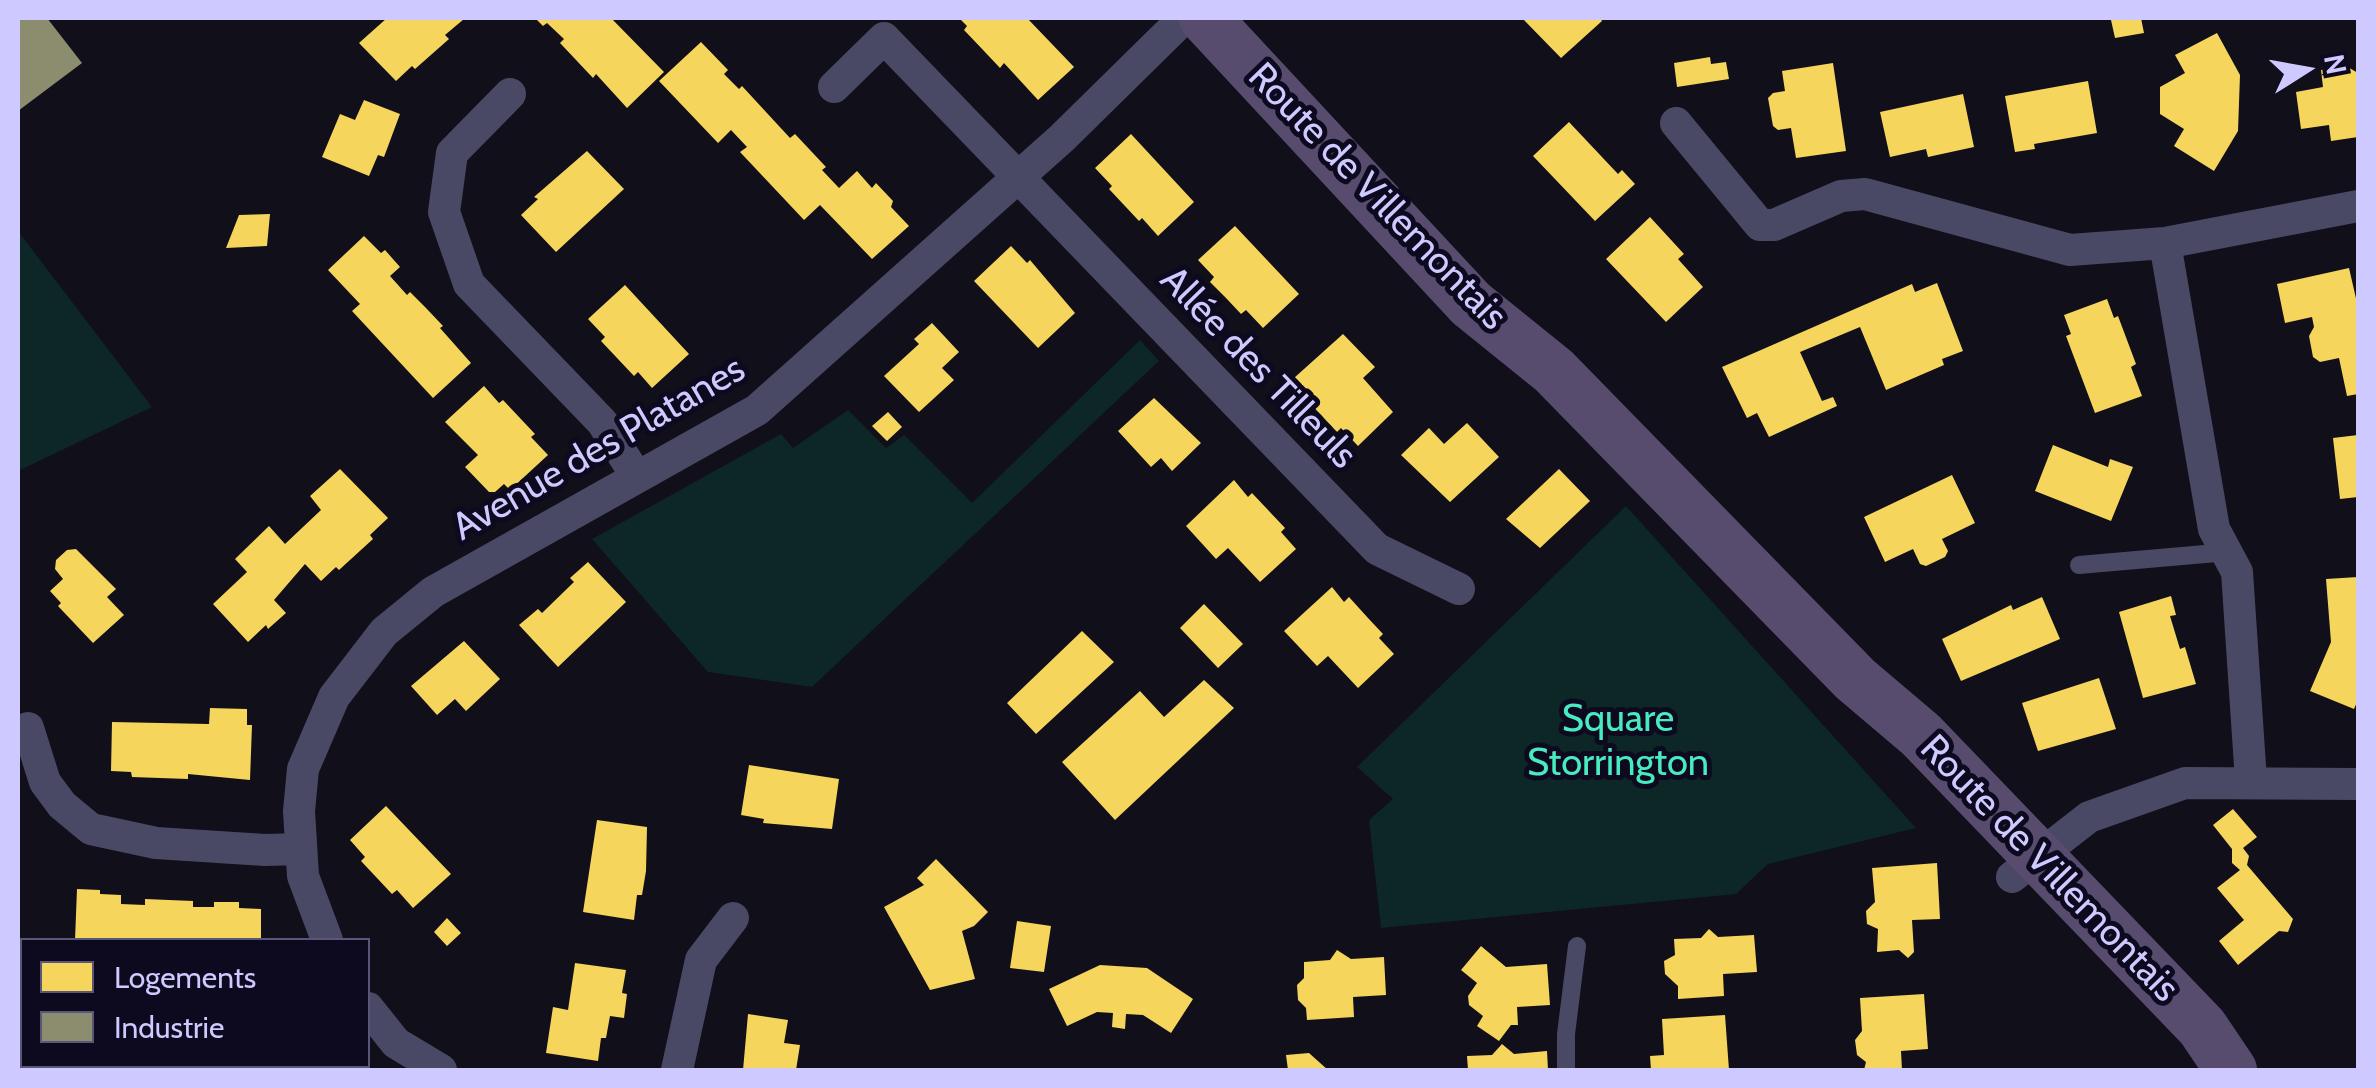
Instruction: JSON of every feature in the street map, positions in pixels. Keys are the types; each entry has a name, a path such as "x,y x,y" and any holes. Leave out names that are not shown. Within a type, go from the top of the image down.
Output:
{"main road":[{"name":"Route de Villemontais","path":"1205,18 1472,304 1554,371"},
{"name":"Route de Villemontais","path":"1251,18 1476,271 1554,371 1855,679 1901,758 2202,1028 2231,1070"},
{"name":"Route de Villemontais","path":"2024,866 2094,966 2198,1070"}],"street":[{"name":"Avenue des Platanes","path":"326,938 303,876 298,811 304,768 334,697 384,632 433,592 756,410 1019,176 1184,18"},
{"name":"Allée des Tilleuls","path":"834,87 884,38 1377,549 1459,589"},
{"path":"510,94 452,153 444,212 469,284 602,422 637,477"},
{"path":"1676,124 1760,225 1774,225 1842,196 1865,194 2070,250 2165,243 2358,206"},
{"path":"2165,243 2214,530 2237,572 2251,781"},
{"path":"28,728 45,782 62,805 90,829 156,842 301,849"},
{"path":"2024,866 2089,817 2185,783 2358,784"},
{"path":"677,1070 701,960 733,918"},
{"path":"370,1010 396,1043 440,1070"}],"lane":[{"path":"2079,565 2228,552"},
{"path":"1566,1070 1566,1034 1577,946"}],"green space":[{"path":"18,231 152,407 18,471"},
{"path":"1140,340 1159,361 812,687 708,672 592,539 781,434 793,448 848,410 886,448 904,435 972,503"},
{"name":"Square Storrington","path":"1626,506 1916,828 1768,864 1736,894 1381,928 1369,820 1393,799 1357,767"}],"building: Logements":[{"path":"387,18 464,19 445,35 449,39 396,81 359,43"},
{"path":"535,18 611,18 664,72 627,108 560,43 564,39"},
{"path":"959,18 1027,18 1074,67 1038,100 1004,63 1000,68 964,30 967,26"},
{"path":"1522,18 1600,18 1602,21 1561,58"},
{"path":"2141,18 2144,33 2115,38 2111,20"},
{"path":"2217,33 2240,75 2238,131 2214,171 2174,146 2184,129 2160,114 2160,87 2185,73 2175,55"},
{"path":"701,42 728,70 724,74 739,89 742,86 790,138 795,134 826,167 822,170 839,188 857,171 872,188 876,183 909,226 872,259 820,205 804,220 740,152 747,147 731,130 718,143 659,81"},
{"path":"1710,57 1711,64 1726,62 1729,79 1677,87 1674,63"},
{"path":"1833,63 1846,151 1796,158 1791,128 1778,130 1773,126 1768,98 1785,91 1782,71"},
{"path":"2346,66 2358,73 2358,137 2331,141 2329,125 2301,129 2296,92 2323,87 2321,70"},
{"path":"2088,81 2097,133 2034,144 2035,149 2015,152 2005,96"},
{"path":"1963,94 1974,147 1928,157 1926,149 1890,157 1880,112"},
{"path":"364,100 400,114 384,157 378,155 369,176 322,157 340,114 355,120"},
{"path":"1569,122 1618,174 1622,170 1635,184 1595,221 1533,156"},
{"path":"1131,134 1194,202 1158,236 1109,189 1112,186 1095,168"},
{"path":"587,151 624,189 556,252 521,215 538,199 534,197"},
{"path":"270,214 267,246 226,248 239,215"},
{"path":"1650,217 1684,254 1678,259 1703,287 1666,322 1606,259"},
{"path":"1235,226 1299,294 1263,328 1246,310 1241,314 1210,282 1214,277 1198,260"},
{"path":"364,236 381,253 385,250 400,267 390,276 443,326 440,328 471,363 433,398 352,311 360,304 328,270"},
{"path":"1011,246 1027,263 1030,260 1075,313 1038,348 974,281"},
{"path":"2349,268 2358,307 2358,394 2347,396 2339,358 2320,362 2313,357 2309,336 2314,327 2312,317 2285,323 2277,284"},
{"path":"1937,283 1963,351 1942,359 1944,365 1886,390 1860,327 1800,352 1822,401 1833,397 1837,406 1769,437 1757,413 1747,418 1722,367 1912,284 1915,292"},
{"path":"625,285 689,354 652,388 638,372 634,376 601,341 605,337 588,319"},
{"path":"2107,299 2114,318 2118,316 2136,364 2131,367 2142,396 2095,413 2066,336 2071,334 2064,315"},
{"path":"932,323 959,352 942,368 954,380 919,412 884,376 919,344 914,339"},
{"path":"1343,334 1375,367 1363,378 1393,412 1358,446 1341,428 1337,432 1305,398 1309,395 1294,378"},
{"path":"484,386 535,434 531,437 548,455 510,490 504,484 489,492 465,467 478,455 445,422"},
{"path":"1154,398 1201,443 1172,471 1161,458 1151,467 1118,431"},
{"path":"888,412 902,427 887,441 872,426"},
{"path":"1467,423 1499,457 1450,502 1401,455 1429,428 1444,444"},
{"path":"2358,435 2358,497 2340,499 2333,438"},
{"path":"2053,445 2108,467 2110,459 2133,467 2111,521 2035,491"},
{"path":"340,469 388,518 370,535 373,539 321,581 305,564 274,600 286,613 248,642 213,604 247,572 235,559 269,526 285,544 321,510 310,496"},
{"path":"1559,469 1590,501 1540,548 1506,519"},
{"path":"1952,475 1975,523 1942,539 1948,551 1945,557 1926,566 1920,564 1913,549 1885,562 1864,517"},
{"path":"1234,480 1285,528 1281,532 1296,549 1260,582 1228,548 1216,559 1186,526"},
{"path":"76,549 116,589 107,597 124,615 93,643 58,606 61,603 50,591 63,579 55,569 56,560 67,550"},
{"path":"588,562 626,602 558,667 519,625 538,609 542,613"},
{"path":"2358,577 2358,700 2354,709 2310,691 2331,642 2326,579"},
{"path":"1332,587 1344,602 1349,597 1383,634 1379,638 1394,654 1358,688 1328,656 1317,666 1284,631"},
{"path":"2171,596 2176,615 2170,616 2196,684 2143,698 2119,612"},
{"path":"2042,597 2060,639 1961,681 1942,639 2011,605 2013,610"},
{"path":"1204,604 1243,644 1218,668 1180,628"},
{"path":"1082,631 1114,662 1036,734 1007,703"},
{"path":"464,641 500,679 466,711 455,699 437,715 411,686"},
{"path":"2099,678 2116,729 2038,751 2022,703"},
{"path":"1204,680 1234,708 1115,820 1062,762 1140,691 1164,717"},
{"path":"210,708 247,709 247,725 252,725 250,780 188,774 188,779 132,777 131,772 111,771 112,722 209,724"},
{"path":"749,765 839,779 832,829 763,823 764,819 741,815"},
{"path":"386,806 451,874 413,908 397,890 392,894 361,861 365,857 350,840"},
{"path":"2233,809 2257,837 2243,848 2249,856 2247,865 2293,919 2288,932 2279,931 2238,965 2219,941 2244,920 2217,888 2240,870 2232,863 2232,849 2213,825"},
{"path":"597,820 647,827 646,871 642,895 637,895 634,920 583,912"},
{"path":"936,859 988,912 974,926 962,931 975,979 930,990 884,907 924,885 917,878"},
{"path":"1937,863 1940,919 1912,920 1914,952 1908,958 1899,950 1877,952 1878,929 1867,924 1866,911 1875,902 1872,868"},
{"path":"77,889 121,895 121,904 145,905 145,899 193,901 193,907 239,902 239,908 261,909 261,938 75,938"},
{"path":"447,918 461,933 447,946 434,932"},
{"path":"1017,921 1051,926 1044,972 1010,968"},
{"path":"1709,929 1718,937 1754,935 1757,972 1723,974 1724,996 1678,999 1678,986 1665,974 1664,961 1675,955 1674,939 1701,938"},
{"path":"1481,946 1506,967 1547,964 1550,1005 1517,1007 1518,1025 1511,1025 1499,1041 1477,1026 1483,1016 1469,1005 1468,996 1477,983 1461,970"},
{"path":"1337,950 1351,959 1384,957 1386,995 1353,997 1354,1017 1307,1020 1306,1008 1298,1000 1297,985 1304,978 1304,962 1330,960"},
{"path":"575,963 626,970 622,993 627,994 624,1018 610,1016 606,1038 601,1038 598,1061 546,1053 553,1007 568,1010"},
{"path":"1100,965 1147,968 1193,999 1171,1033 1143,1015 1126,1014 1125,1029 1112,1027 1113,1013 1097,1012 1067,1026 1049,989"},
{"path":"1924,994 1928,1049 1901,1051 1902,1070 1864,1070 1866,1062 1857,1055 1855,1040 1862,1031 1860,998"},
{"path":"748,1014 788,1020 784,1043 800,1045 796,1070 743,1070"},
{"path":"1725,1015 1729,1070 1651,1070 1650,1056 1664,1055 1662,1019"},
{"path":"1502,1044 1514,1054 1547,1051 1548,1070 1468,1070 1467,1056 1492,1055"},
{"path":"1309,1053 1328,1070 1288,1070 1286,1055"},
{"path":"257,1068 328,1070 259,1070"}],"building: Industrie":[{"path":"18,18 47,18 82,63 18,111"}]}
